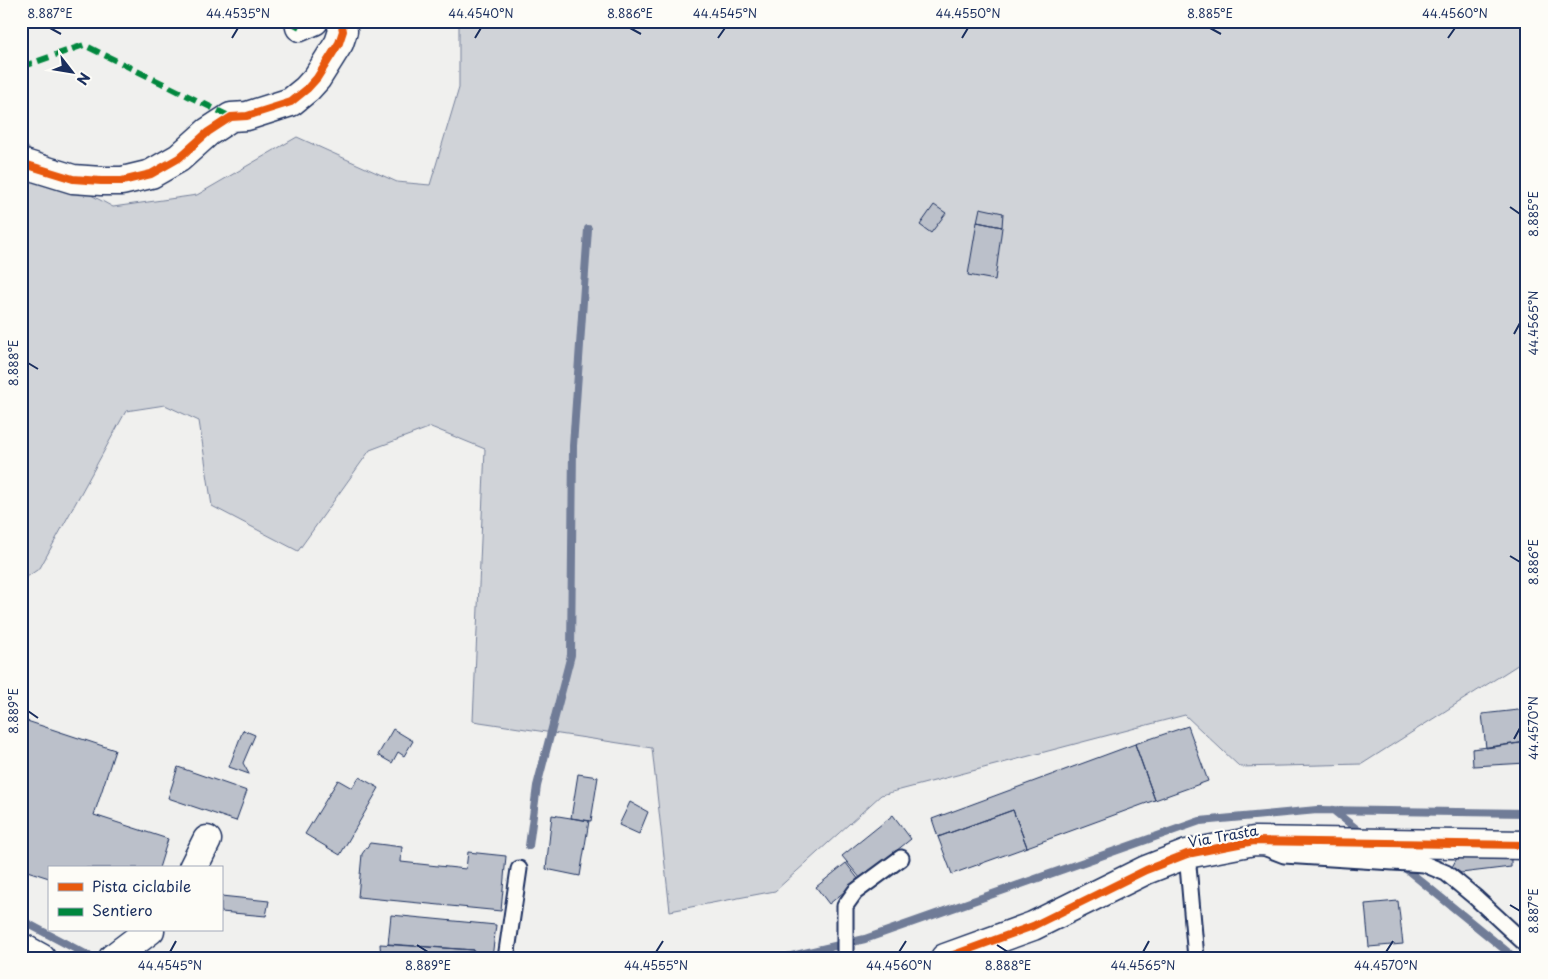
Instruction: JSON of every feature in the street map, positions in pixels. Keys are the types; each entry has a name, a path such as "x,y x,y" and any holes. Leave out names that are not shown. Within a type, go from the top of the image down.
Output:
{"street":[{"path":"21,163 73,179 122,181 151,174 179,158 208,132 231,116 247,116 291,102 317,78 338,43 343,31 341,21"},
{"path":"194,866 208,840"},
{"name":"Via Trasta","path":"945,958 1033,926 1146,870 1187,854 1254,841 1527,845"},
{"path":"113,958 149,932"},
{"path":"21,947 41,958"}],"lane":[{"name":"Via Trasta","path":"1254,841 1284,856 1424,864 1446,873 1527,945"},
{"path":"1187,854 1196,958"},
{"path":"845,958 845,906 855,892 901,858"},
{"path":"506,958 519,870"}],"shaded area":[{"path":"459,21 1527,21 1527,659 1362,764 1240,767 1185,715 881,795 775,891 670,911 652,748 473,721 485,449 431,427 370,450 298,551 212,506 199,421 165,405 126,411 40,568 21,581 21,138 45,170 113,207 197,195 297,137 397,182 430,185 459,88"}],"building":[{"path":"934,205 946,213 931,233 920,225"},
{"path":"980,208 1003,213 1002,227 977,222"},
{"path":"977,222 1002,227 995,280 968,275"},
{"path":"1527,709 1527,742 1486,748 1482,714"},
{"path":"21,719 115,750 94,815 168,839 160,866 48,866 48,878 21,869"},
{"path":"1188,726 1208,781 1155,800 1135,744"},
{"path":"393,729 413,741 404,756 398,752 392,763 378,755"},
{"path":"243,730 255,735 243,763 249,774 229,767"},
{"path":"1527,742 1527,763 1473,766 1472,749"},
{"path":"1135,744 1155,800 1027,847 1013,810 938,837 932,819"},
{"path":"178,767 247,791 236,821 168,798"},
{"path":"578,774 598,777 591,821 571,818"},
{"path":"359,777 379,788 340,855 305,834 338,780 352,788"},
{"path":"630,802 648,812 639,834 619,825"},
{"path":"1013,810 1027,847 952,874 938,837"},
{"path":"552,815 589,821 580,876 546,869"},
{"path":"893,815 911,839 861,879 842,856"},
{"path":"370,843 402,847 401,862 466,869 468,852 506,856 501,911 358,897 362,854"},
{"path":"1461,851 1511,854 1511,867 1461,873 1452,867"},
{"path":"846,863 859,880 829,904 816,887"},
{"path":"222,896 269,901 266,916 222,912"},
{"path":"1398,901 1403,944 1369,947 1365,904"},
{"path":"391,915 496,925 492,958 473,958 474,950 388,944"},
{"path":"380,944 474,950 473,958 381,958"}],"waterway":[{"path":"529,846 537,786 571,655 573,446 588,229"},
{"path":"783,958 865,939 1200,821 1317,810 1527,813"},
{"path":"1333,810 1364,835"},
{"path":"1400,864 1515,958"},
{"path":"21,920 93,958"}],"marked path":[{"path":"289,21 300,27"},
{"path":"21,67 84,45 231,117"}],"cycle path":[{"path":"21,163 73,179 122,181 151,174 179,158 208,132 231,117 247,116 291,102 317,78 339,43 343,31 341,21"},
{"path":"945,958 1033,926 1146,870 1187,854 1254,841 1527,845"}]}
